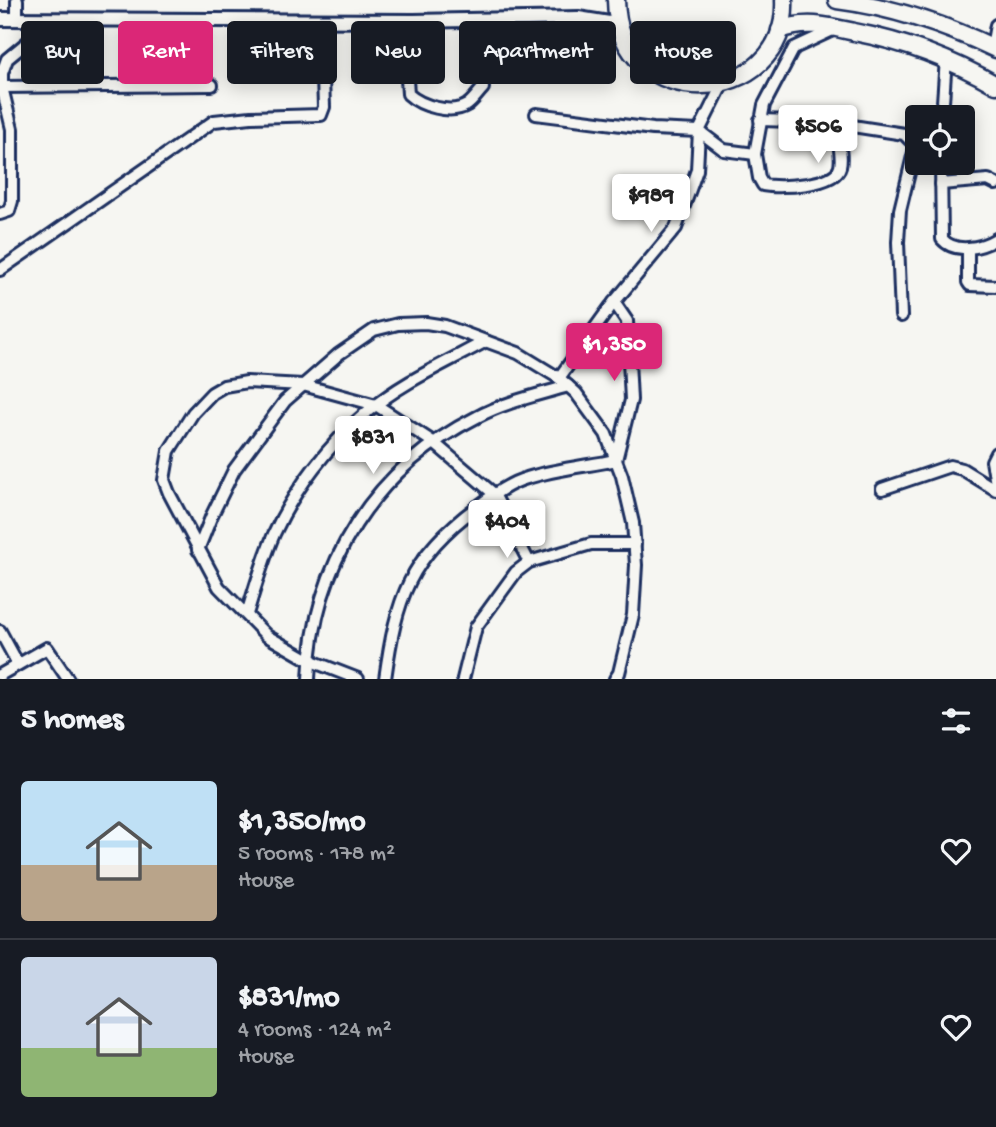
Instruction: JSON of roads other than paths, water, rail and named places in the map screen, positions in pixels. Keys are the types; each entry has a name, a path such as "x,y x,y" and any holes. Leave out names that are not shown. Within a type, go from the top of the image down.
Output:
{"highway":[{"path":"616,0 620,30 630,46"},
{"path":"736,77 748,72 767,53 780,30 784,0"},
{"path":"836,0 885,5 959,31 994,48"},
{"path":"780,30 794,25 814,24 894,40 946,58 996,85"},
{"path":"681,84 716,84"}],"main road":[{"path":"0,19 578,18 609,23 620,30"}],"street":[{"path":"16,0 18,19"},
{"path":"0,214 9,211 12,201 6,152 12,130 1,87 2,73 7,59 30,40 37,20"},
{"path":"0,270 215,121 251,117 321,116 324,107 321,20"},
{"path":"403,20 408,94 415,100 428,106 466,106 483,88"},
{"path":"994,48 996,25"},
{"path":"835,123 840,164 837,174 832,178 804,184 774,187 763,185 759,178 755,154 764,105 794,48 837,28"},
{"path":"944,105 946,58"},
{"path":"559,378 614,302 677,228 697,170 699,131 722,84"},
{"path":"1,87 212,85"},
{"path":"536,114 653,129 699,131 724,150 755,154"},
{"path":"760,120 835,123 904,134 914,143 900,209 898,242 901,316"},
{"path":"941,175 942,239 950,246 968,248 996,239"},
{"path":"941,184 988,180 996,184"},
{"path":"968,248 970,285 996,286"},
{"path":"614,302 626,321 631,400 616,460"},
{"path":"198,550 234,470 285,401 374,330 398,324 426,323 445,326 518,353 559,378 576,393 606,434 622,476 635,544 634,614 619,673 615,679"},
{"path":"247,614 275,533 304,482 332,446 376,405 486,341"},
{"path":"358,679 309,660 267,636 219,587 198,550 164,480 169,451 193,412 212,393 233,384 303,385 376,405 433,442 494,494 529,562"},
{"path":"309,679 314,626 334,562 351,532 390,479 433,442 478,416 568,386"},
{"path":"996,453 992,461 996,484"},
{"path":"386,679 392,631 405,591 422,557 464,517 494,494 525,478 616,460"},
{"path":"882,489 950,466 962,469 996,490"},
{"path":"463,679 476,627 516,572 529,562 560,551 592,544 635,544"},
{"path":"0,631 18,664"},
{"path":"4,675 47,648 68,679"}]}
